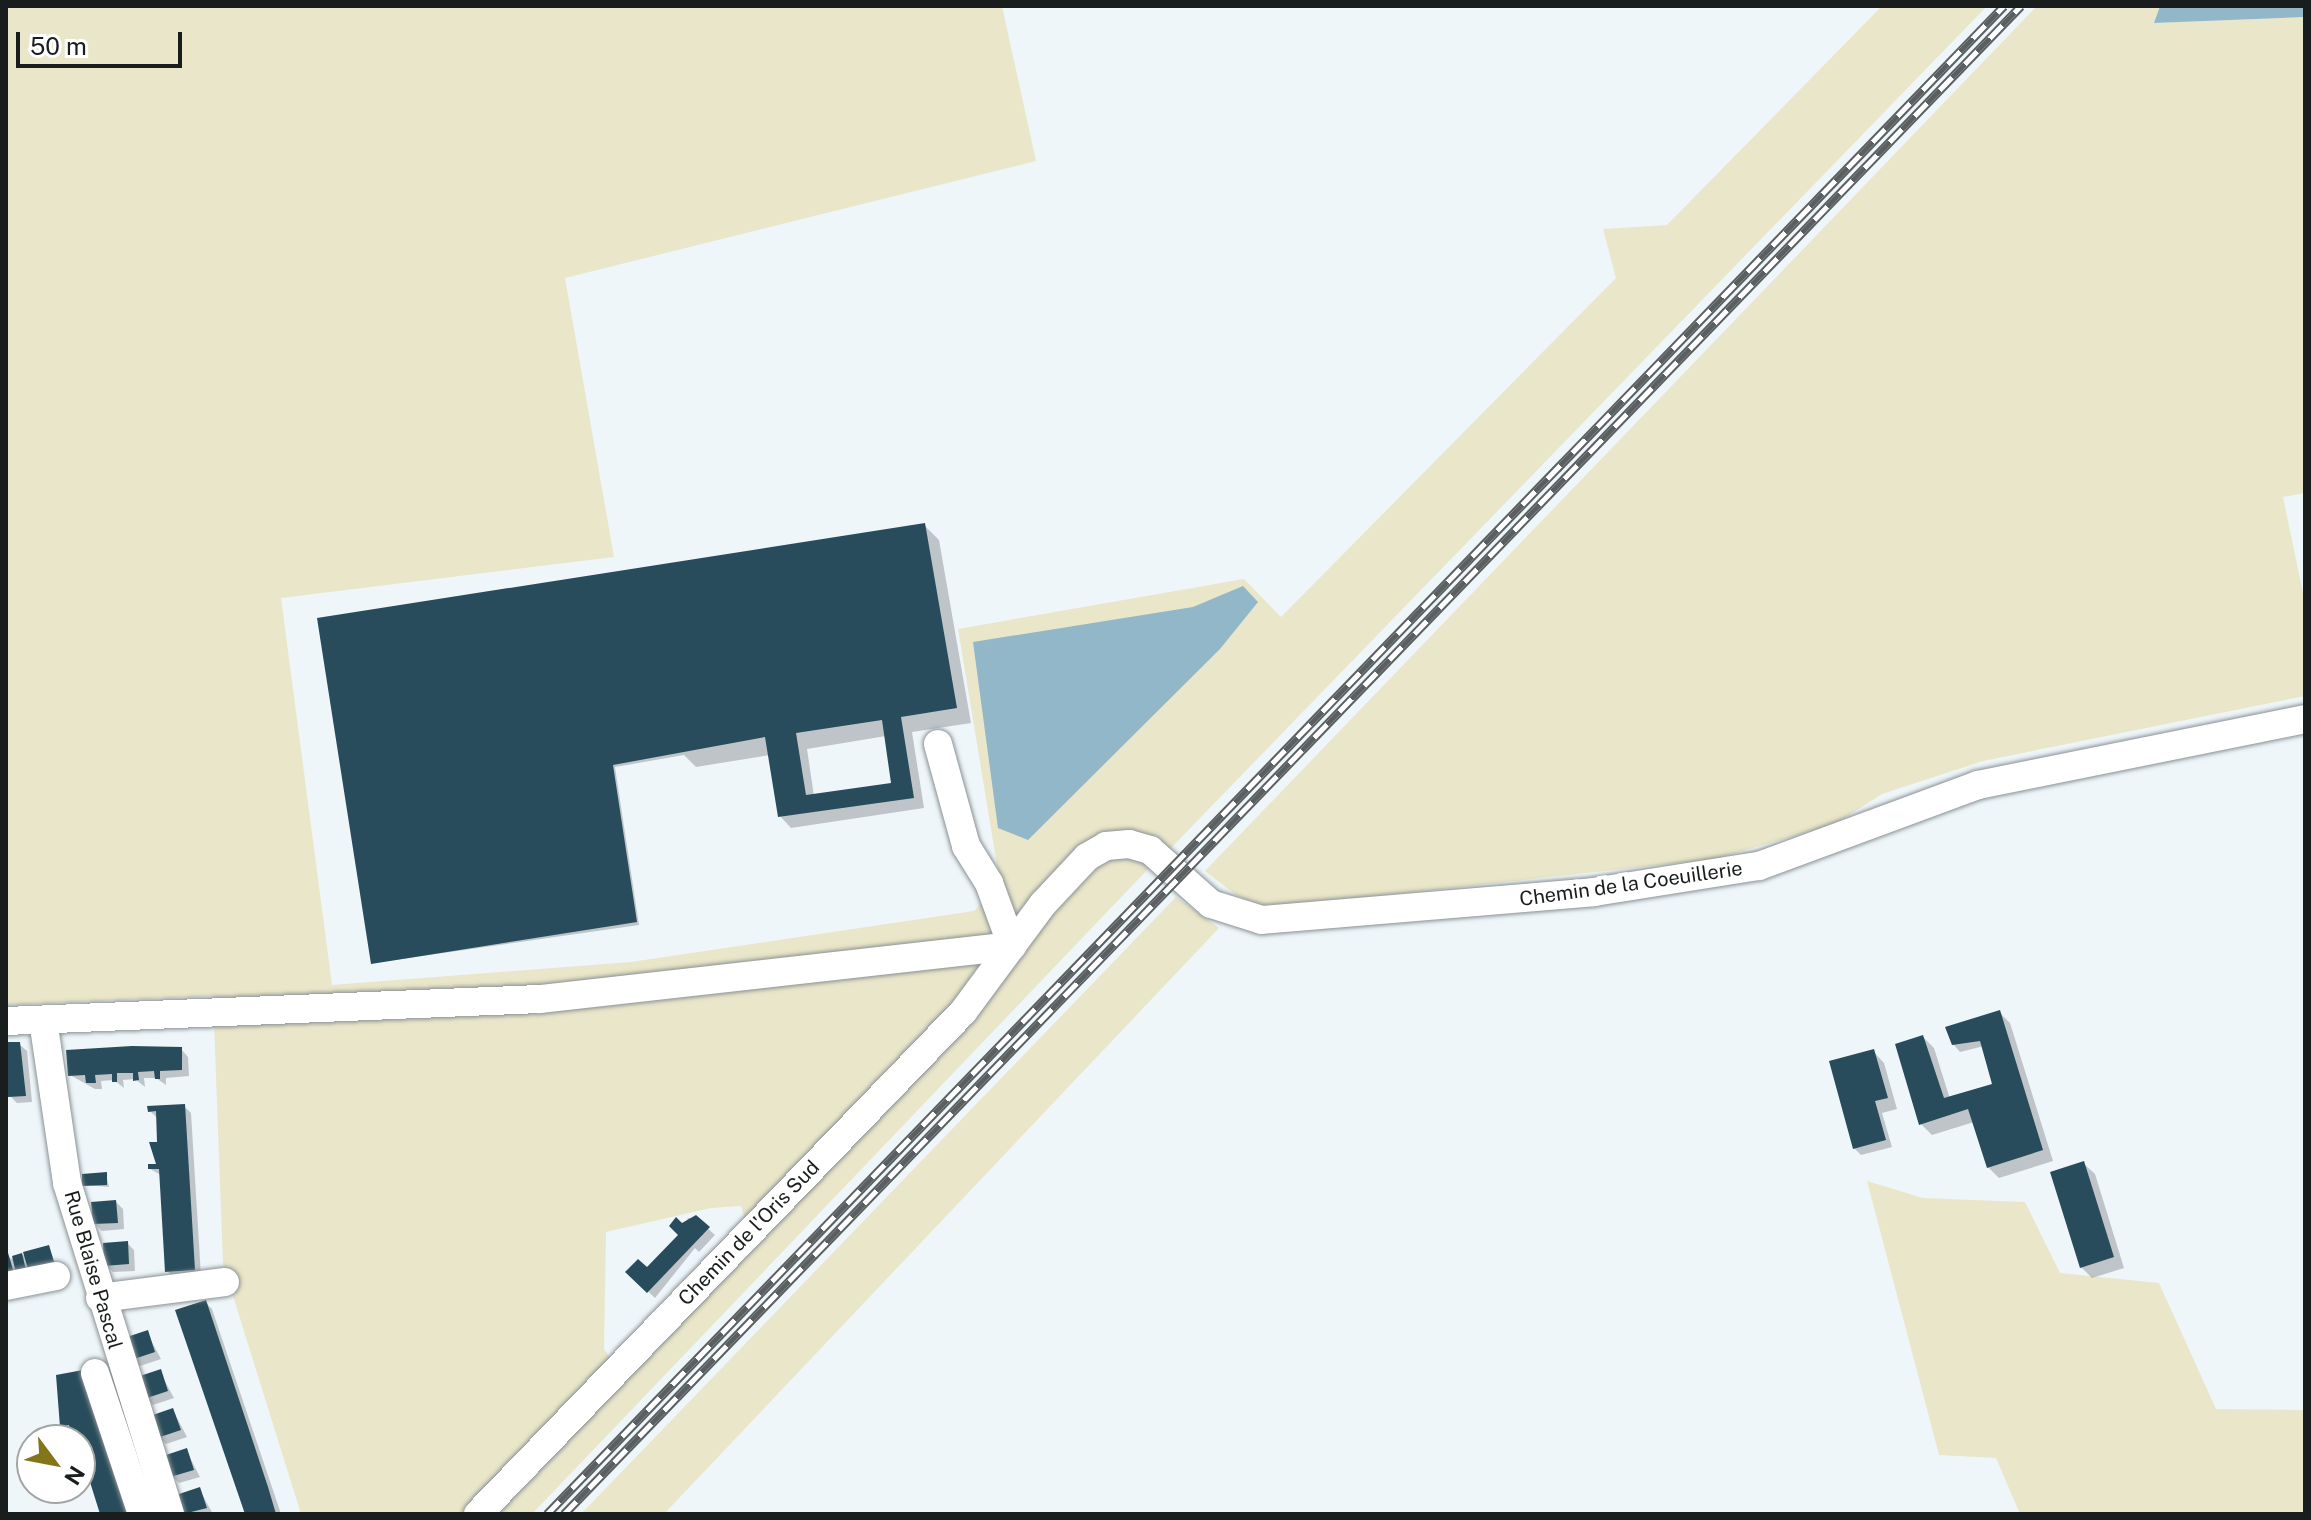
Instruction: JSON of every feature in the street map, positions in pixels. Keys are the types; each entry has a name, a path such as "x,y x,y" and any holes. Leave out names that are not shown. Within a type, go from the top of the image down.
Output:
{"street":[{"name":"Chemin de la Coeuillerie","path":"1012,946 1068,877 1106,846 1129,844 1150,850 1187,883 1231,914 1281,922 1692,880 1807,852 1978,785 2305,719"},
{"path":"6,1021 540,999 1012,946 989,883 966,846 938,744"},
{"name":"Chemin de l'Oris Sud","path":"478,1514 963,1012 1012,946"},
{"name":"Rue Blaise Pascal","path":"43,1020 100,1298 170,1514"},
{"path":"6,1286 56,1276"},
{"path":"100,1298 225,1282"},
{"path":"95,1373 142,1514"}],"shaded area":[{"path":"6,6 1002,6 1036,161 565,278 614,557 281,598 332,985 631,962 974,911 1000,883 958,629 1244,579 1281,617 1616,278 1603,229 1667,225 1882,6 1987,6 1170,849 1156,835 1137,849 1151,866 532,1514 301,1514 223,1264 213,996 6,1005","holes":["741,1206 747,1226 612,1361 604,1349 606,1232 711,1208"]},
{"path":"2037,6 2160,6 2154,23 2305,17 2305,493 2283,497 2305,603 2305,696 1983,761 1882,794 1835,824 1714,859 1268,908 1236,895 1205,871"},
{"path":"1176,897 1219,928 664,1514 581,1514"},
{"path":"1867,1181 1923,1198 2025,1202 2060,1273 2159,1283 2216,1409 2305,1410 2305,1514 2020,1514 1996,1458 1939,1455"}],"water":[{"path":"2160,6 2305,6 2305,17 2154,23"},
{"path":"1243,586 1258,602 1220,649 1028,840 998,828 973,642 1193,607"}],"building":[{"path":"925,523 957,708 901,717 914,798 778,817 765,737 613,765 637,922 371,964 317,618","holes":["882,720 891,783 806,795 796,733"]},
{"path":"2000,1010 2043,1150 1987,1168 1968,1109 1919,1125 1895,1044 1923,1035 1944,1098 1992,1084 1980,1041 1952,1045 1945,1027"},
{"path":"6,1042 20,1042 26,1096 8,1097"},
{"path":"182,1047 182,1070 160,1071 160,1079 155,1079 154,1071 138,1072 139,1080 133,1081 133,1073 117,1073 117,1082 112,1082 112,1074 95,1075 96,1083 86,1083 85,1075 68,1076 66,1050"},
{"path":"1874,1049 1888,1098 1875,1101 1886,1140 1853,1149 1829,1061"},
{"path":"185,1104 195,1270 165,1272 159,1169 148,1169 148,1164 156,1164 149,1142 157,1142 156,1111 148,1112 147,1106"},
{"path":"2084,1161 2114,1257 2080,1268 2050,1172"},
{"path":"107,1172 107,1185 82,1186 82,1174"},
{"path":"116,1200 118,1223 93,1224 91,1202"},
{"path":"696,1215 710,1227 647,1293 625,1272 638,1259 647,1267 678,1235 669,1226 676,1217 682,1223"},
{"path":"128,1241 129,1264 104,1266 103,1243"},
{"path":"49,1245 54,1262 28,1269 23,1252"},
{"path":"6,1246 14,1273 6,1275"},
{"path":"22,1253 26,1270 16,1273 12,1256"},
{"path":"206,1300 276,1514 245,1514 175,1310"},
{"path":"148,1330 155,1352 131,1360 124,1338"},
{"path":"161,1369 168,1391 144,1399 137,1377"},
{"path":"83,1370 91,1405 129,1514 100,1514 96,1501 96,1424 60,1424 56,1375"},
{"path":"173,1408 181,1430 157,1438 150,1416"},
{"path":"187,1448 194,1470 170,1477 163,1456"},
{"path":"200,1487 207,1508 183,1514 176,1495"}],"railway":[{"path":"547,1514 2004,6"},
{"path":"564,1514 2021,6"}]}
